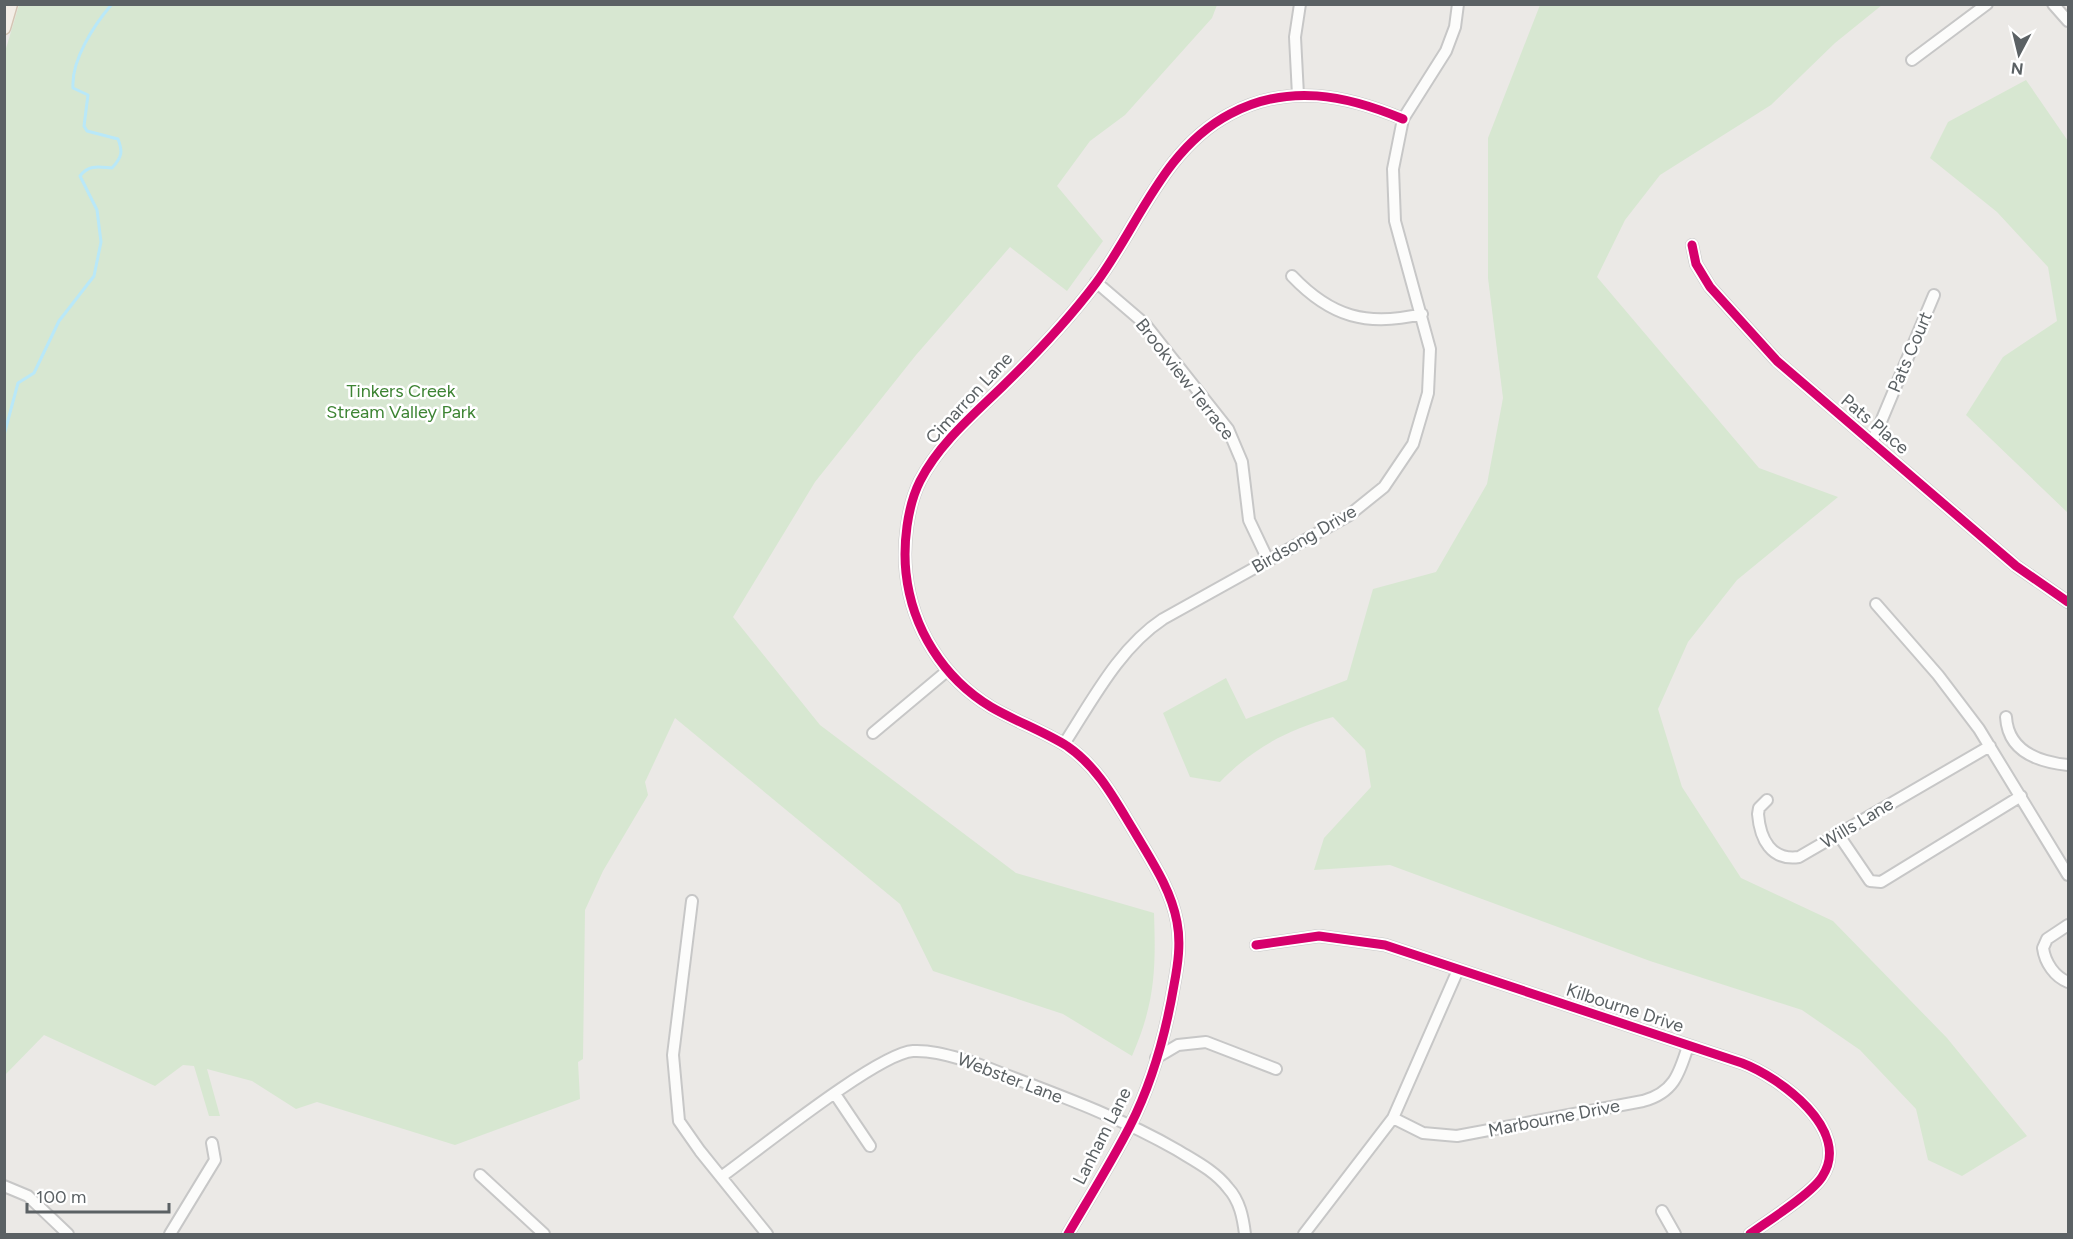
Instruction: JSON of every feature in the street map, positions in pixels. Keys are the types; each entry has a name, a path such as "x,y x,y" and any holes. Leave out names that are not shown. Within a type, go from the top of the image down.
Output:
{"main road":[{"path":"4,28 11,4"}],"street":[{"path":"1298,94 1295,38 1299,4"},
{"name":"Birdsong Drive","path":"1064,744 1120,660 1143,634 1162,619 1348,516 1377,494 1395,474 1418,434 1428,393 1430,349 1395,220 1392,202 1395,151 1403,119 1446,51 1455,27 1458,4"},
{"path":"1912,60 1987,4"},
{"path":"2053,4 2068,21"},
{"name":"Cimarron Lane","path":"1177,971 1177,923 1159,872 1107,787 1092,768 1064,744 992,707 947,671 924,636 908,589 906,542 915,493 945,444 1052,334 1096,282 1174,160 1206,129 1244,107 1298,94 1351,100 1403,119"},
{"name":"Pats Place","path":"1692,245 1700,273 1747,332 1777,361 2016,566 2068,602"},
{"path":"1292,276 1319,300 1354,317 1383,321 1422,314"},
{"name":"Brookview Terrace","path":"1096,282 1145,324 1228,429 1242,462 1249,520 1268,560"},
{"name":"Pats Court","path":"1872,443 1934,295"},
{"path":"1876,604 1938,675 1990,746 2068,875"},
{"path":"873,733 947,671"},
{"path":"2006,717 2009,736 2021,748 2039,759 2068,765"},
{"name":"Wills Lane","path":"1767,800 1759,808 1758,820 1769,848 1777,856 1799,857 1990,746"},
{"path":"1838,834 1870,881 1881,882 2021,796"},
{"path":"692,901 673,1055 679,1121 767,1234"},
{"path":"2068,925 2047,939 2043,948 2051,969 2058,977 2068,982"},
{"name":"Kilbourne Drive","path":"1256,945 1303,936 1340,937 1399,949 1751,1067 1772,1077 1801,1101 1827,1139 1828,1164 1820,1180 1750,1234"},
{"path":"1305,1234 1393,1118 1458,969"},
{"name":"Lanham Lane","path":"1068,1234 1131,1125 1157,1054 1177,971"},
{"path":"1157,1054 1178,1045 1206,1042 1276,1069"},
{"name":"Marbourne Drive","path":"1393,1118 1423,1133 1456,1136 1642,1101 1662,1094 1674,1084 1688,1046"},
{"name":"Webster Lane","path":"721,1177 875,1065 911,1051 947,1055 972,1062 1131,1125 1197,1161 1221,1179 1239,1206 1245,1234"},
{"path":"835,1094 870,1146"},
{"path":"170,1234 215,1161 212,1143"},
{"path":"480,1175 544,1234"},
{"path":"4,1186 28,1196 68,1234"},
{"path":"1662,1211 1675,1234"}],"green space":[{"name":"Tinkers Creek Stream Valley Park","path":"19,5 1217,5 1212,18 1125,115 1090,141 1057,186 1103,241 1067,291 1010,247 916,355 815,482 733,617 820,725 1016,873 1154,913 1155,952 1150,1002 1132,1056 1063,1014 933,971 900,904 675,718 645,782 648,795 603,871 585,910 583,1059 578,1062 580,1099 455,1145 317,1102 296,1109 252,1081 207,1069 220,1116 209,1116 194,1066 183,1065 155,1086 44,1035 5,1075 4,55"},
{"path":"1540,5 1882,5 1835,43 1771,105 1660,175 1625,220 1597,277 1759,468 1838,497 1737,580 1688,642 1658,709 1682,787 1741,878 1833,921 1947,1038 2027,1136 1962,1176 1928,1160 1916,1109 1860,1050 1802,1010 1650,961 1390,865 1314,870 1324,838 1371,787 1365,750 1333,717 1286,734 1258,750 1220,782 1190,777 1163,713 1226,678 1246,719 1347,680 1373,589 1436,572 1487,484 1503,398 1488,278 1488,138"},
{"path":"2026,80 2068,141 2068,513 1966,415 2003,357 2057,321 2048,267 1997,212 1930,158 1948,122"}],"waterway":[{"path":"4,435 18,383 34,373 59,321 94,276 101,242 97,210 80,176 91,168 112,168 120,157 121,147 118,139 87,131 84,126 88,95 73,88 73,77 85,43 112,4"}],"cycle path":[{"path":"1068,1234 1130,1126 1151,1075 1167,1021 1178,961 1177,922 1165,886 1113,796 1097,774 1067,746 1000,712 974,695 958,682 933,650 915,613 906,573 906,538 912,502 920,481 937,455 957,431 1027,362 1074,310 1111,261 1169,168 1207,129 1230,114 1252,104 1273,98 1295,96 1339,99 1403,119"},
{"path":"1692,245 1696,264 1710,287 1777,361 2016,566 2068,602"},
{"path":"1256,945 1319,936 1385,945 1742,1063 1757,1070 1792,1093 1820,1124 1828,1141 1829,1159 1822,1177 1809,1191 1750,1234"}]}
